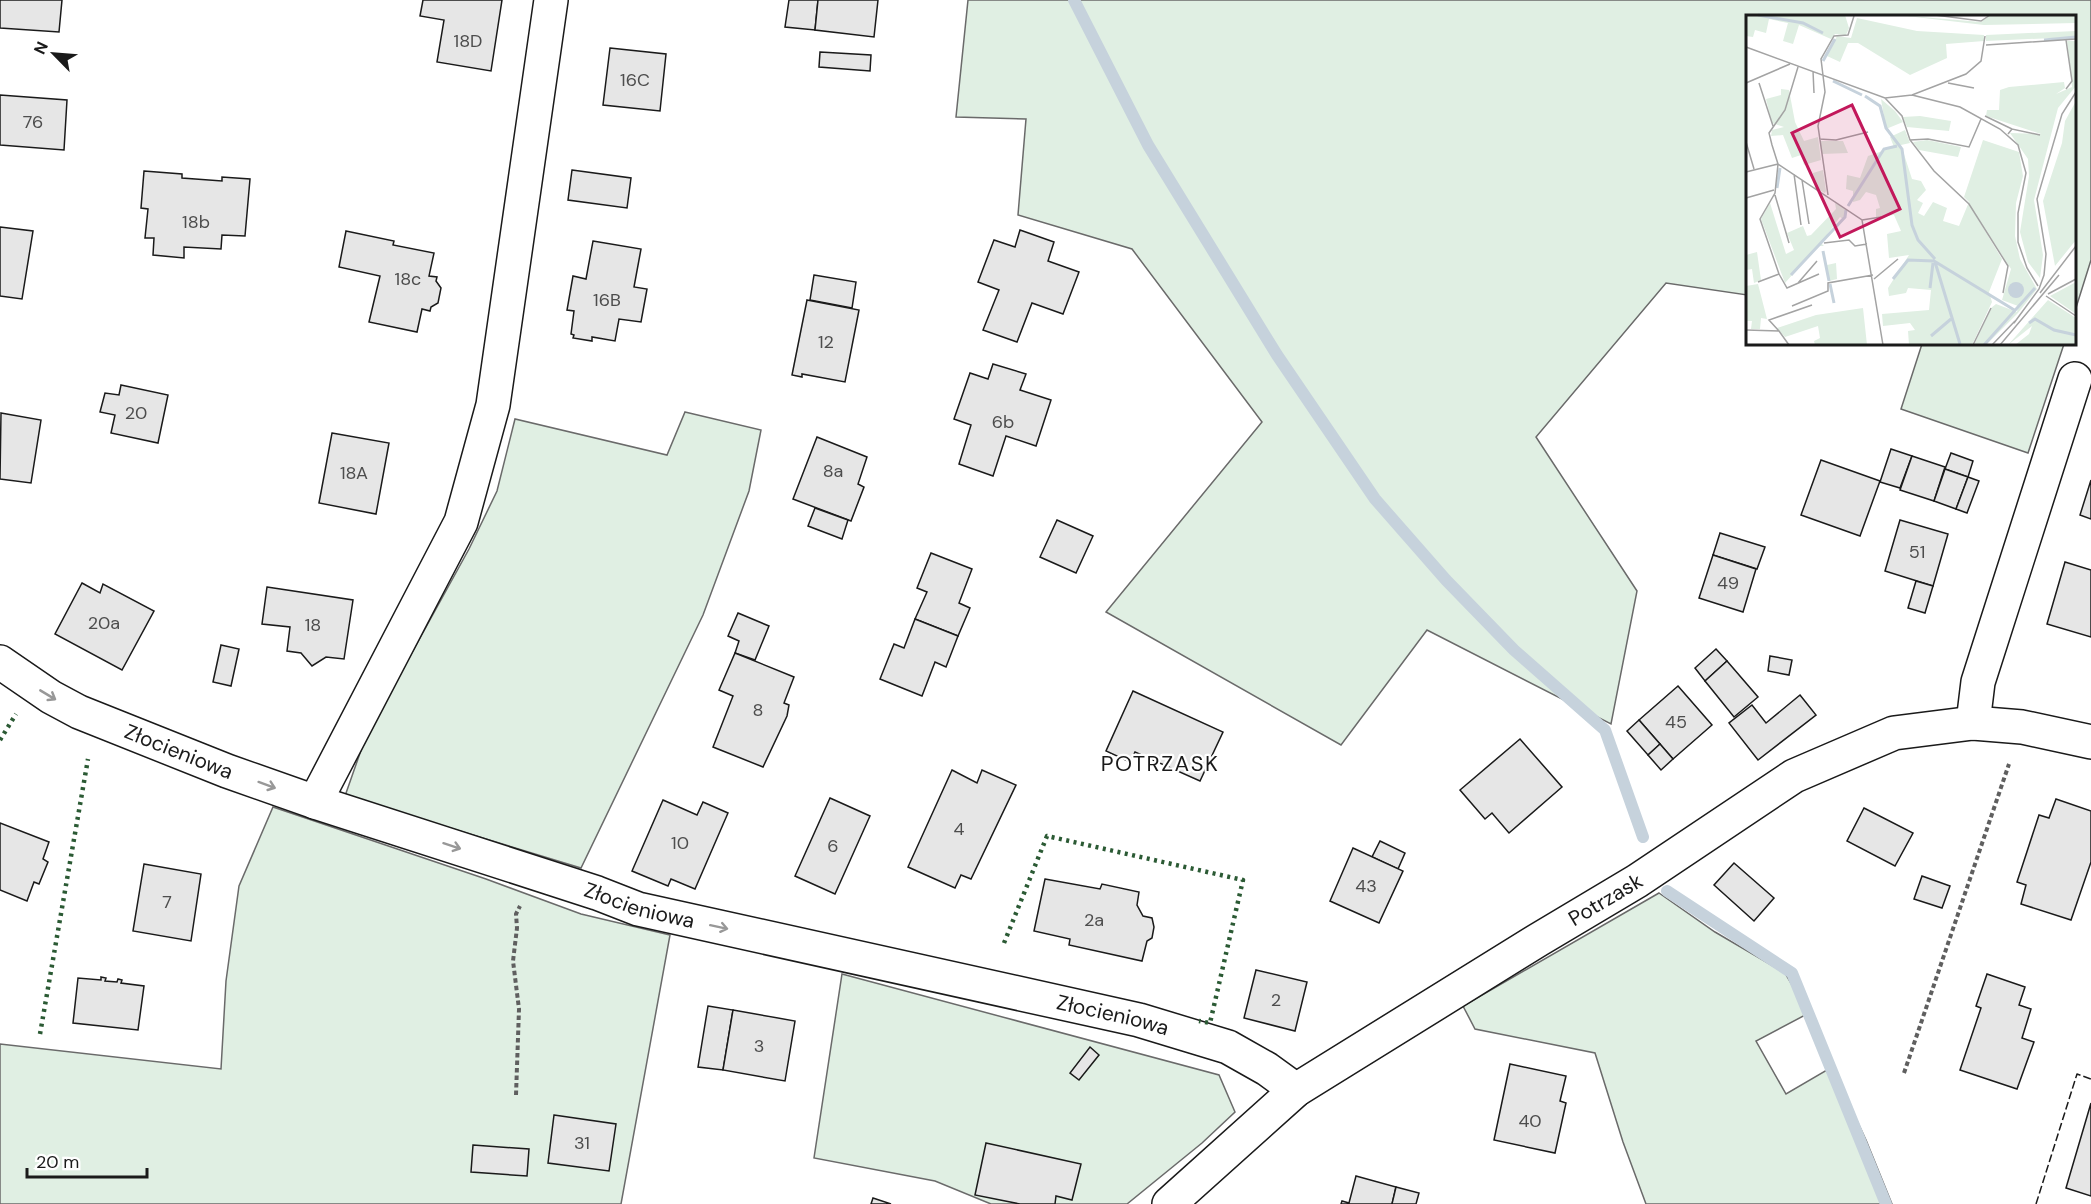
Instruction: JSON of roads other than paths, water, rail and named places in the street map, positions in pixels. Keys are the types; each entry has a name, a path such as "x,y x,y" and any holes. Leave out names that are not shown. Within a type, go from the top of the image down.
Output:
{"street":[{"path":"315,802 461,522 493,405 551,0"},
{"path":"1973,723 1978,682 2075,379"},
{"name":"Złocieniowa","path":"0,662 43,692 79,712 227,771 315,802 597,893 638,909 1139,1020 1228,1047 1267,1069 1296,1090"},
{"name":"Potrzask","path":"1169,1204 1296,1090 1637,881 1794,776 1894,733 1973,723 2022,727 2091,742"}],"waterway":[{"path":"1074,0 1148,145 1277,355 1375,499 1446,580 1514,650 1605,730 1643,837"},
{"path":"1667,891 1792,973 1886,1204"}],"district":[{"name":"POTRZASK","path":"1160,763"}]}
